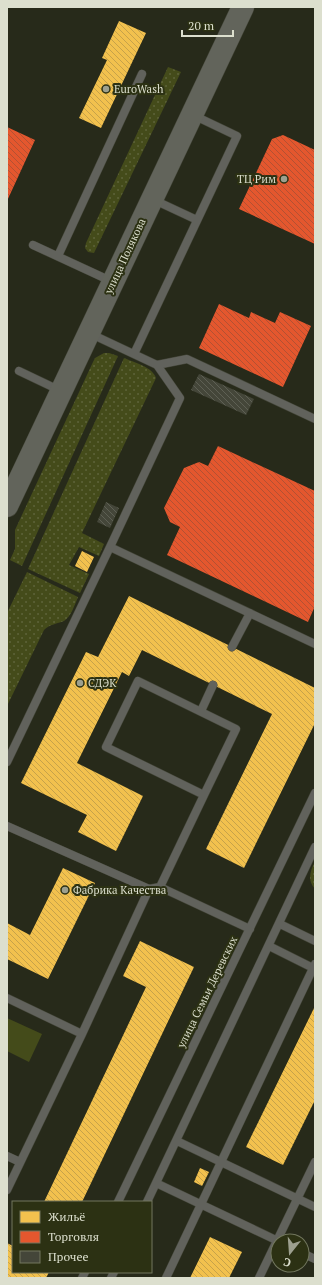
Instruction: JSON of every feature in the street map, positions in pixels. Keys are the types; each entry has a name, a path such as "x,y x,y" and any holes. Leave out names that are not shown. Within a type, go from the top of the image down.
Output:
{"main road":[{"name":"улица Полякова","path":"7,506 192,114 238,12"}],"lane":[{"path":"58,256 142,74"},
{"path":"134,354 236,136 192,114"},
{"path":"152,199 197,220"},
{"path":"33,245 113,282"},
{"path":"7,762 180,398 157,365 88,333"},
{"path":"157,365 187,359 315,420"},
{"path":"19,372 61,391"},
{"path":"110,547 315,644"},
{"path":"232,647 250,613"},
{"path":"160,887 236,728 138,681 106,747 204,794"},
{"path":"201,712 213,685"},
{"name":"улица Семьи Деревских","path":"118,1201 315,792"},
{"path":"7,826 149,889 160,887 250,929"},
{"path":"147,1201 280,924 286,907 315,847"},
{"path":"7,1190 82,1034 149,889"},
{"path":"280,924 315,941"},
{"path":"166,1278 314,966 269,946"},
{"path":"7,998 82,1034"},
{"path":"177,1141 315,1207"},
{"path":"7,1156 20,1162"},
{"path":"282,1233 315,1162"},
{"path":"156,1183 270,1237"},
{"path":"259,1278 270,1257"}],"green space":[{"path":"168,67 181,72 94,253 88,252 85,248 86,243"},
{"path":"104,353 118,356 22,566 10,560 15,549 15,530 95,358"},
{"path":"124,358 147,368 156,378 82,533 104,544 99,556 79,547 69,565 89,574 80,593 28,569"},
{"path":"27,572 78,597 69,617 64,621 49,626 44,630 7,706 7,613"},
{"path":"315,861 315,889 312,886 310,876"},
{"path":"7,1018 42,1034 29,1062 7,1051"}],"building: Жильё":[{"name":"EuroWash","path":"119,21 146,33 101,128 79,118 107,60 102,58"},
{"path":"82,551 94,557 87,572 75,566"},
{"path":"129,596 315,688 315,723 244,868 206,849 272,714 142,650 129,676 122,672 77,763 143,796 116,851 78,832 87,815 21,783 86,652 98,657"},
{"path":"63,868 95,883 48,979 7,959 7,923 30,935"},
{"path":"140,941 194,967 82,1201 44,1201 146,987 123,976"},
{"path":"315,1006 315,1100 283,1165 246,1147"},
{"path":"200,1168 209,1172 202,1186 194,1182"},
{"path":"210,1237 242,1252 229,1278 190,1278"},
{"path":"7,1243 12,1246 12,1273 48,1273 46,1278 7,1278"}],"building: Торговля":[{"path":"7,127 35,140 7,201"},
{"name":"ТЦ Рим","path":"283,135 315,150 315,244 239,209 272,139"},
{"path":"219,304 249,318 251,312 275,323 280,312 311,326 283,387 199,348"},
{"path":"218,446 315,491 315,606 308,622 167,555 180,527 170,522 164,508 184,468 199,462 208,466"}],"building: Прочее":[{"path":"199,374 254,399 246,415 191,390"},
{"path":"106,502 119,508 110,528 97,522"}],"place":[{"name":"EuroWash","path":"106,89"},
{"name":"ТЦ Рим","path":"284,179"},
{"name":"СДЭК","path":"80,683"},
{"name":"Фабрика Качества","path":"65,890"}]}
